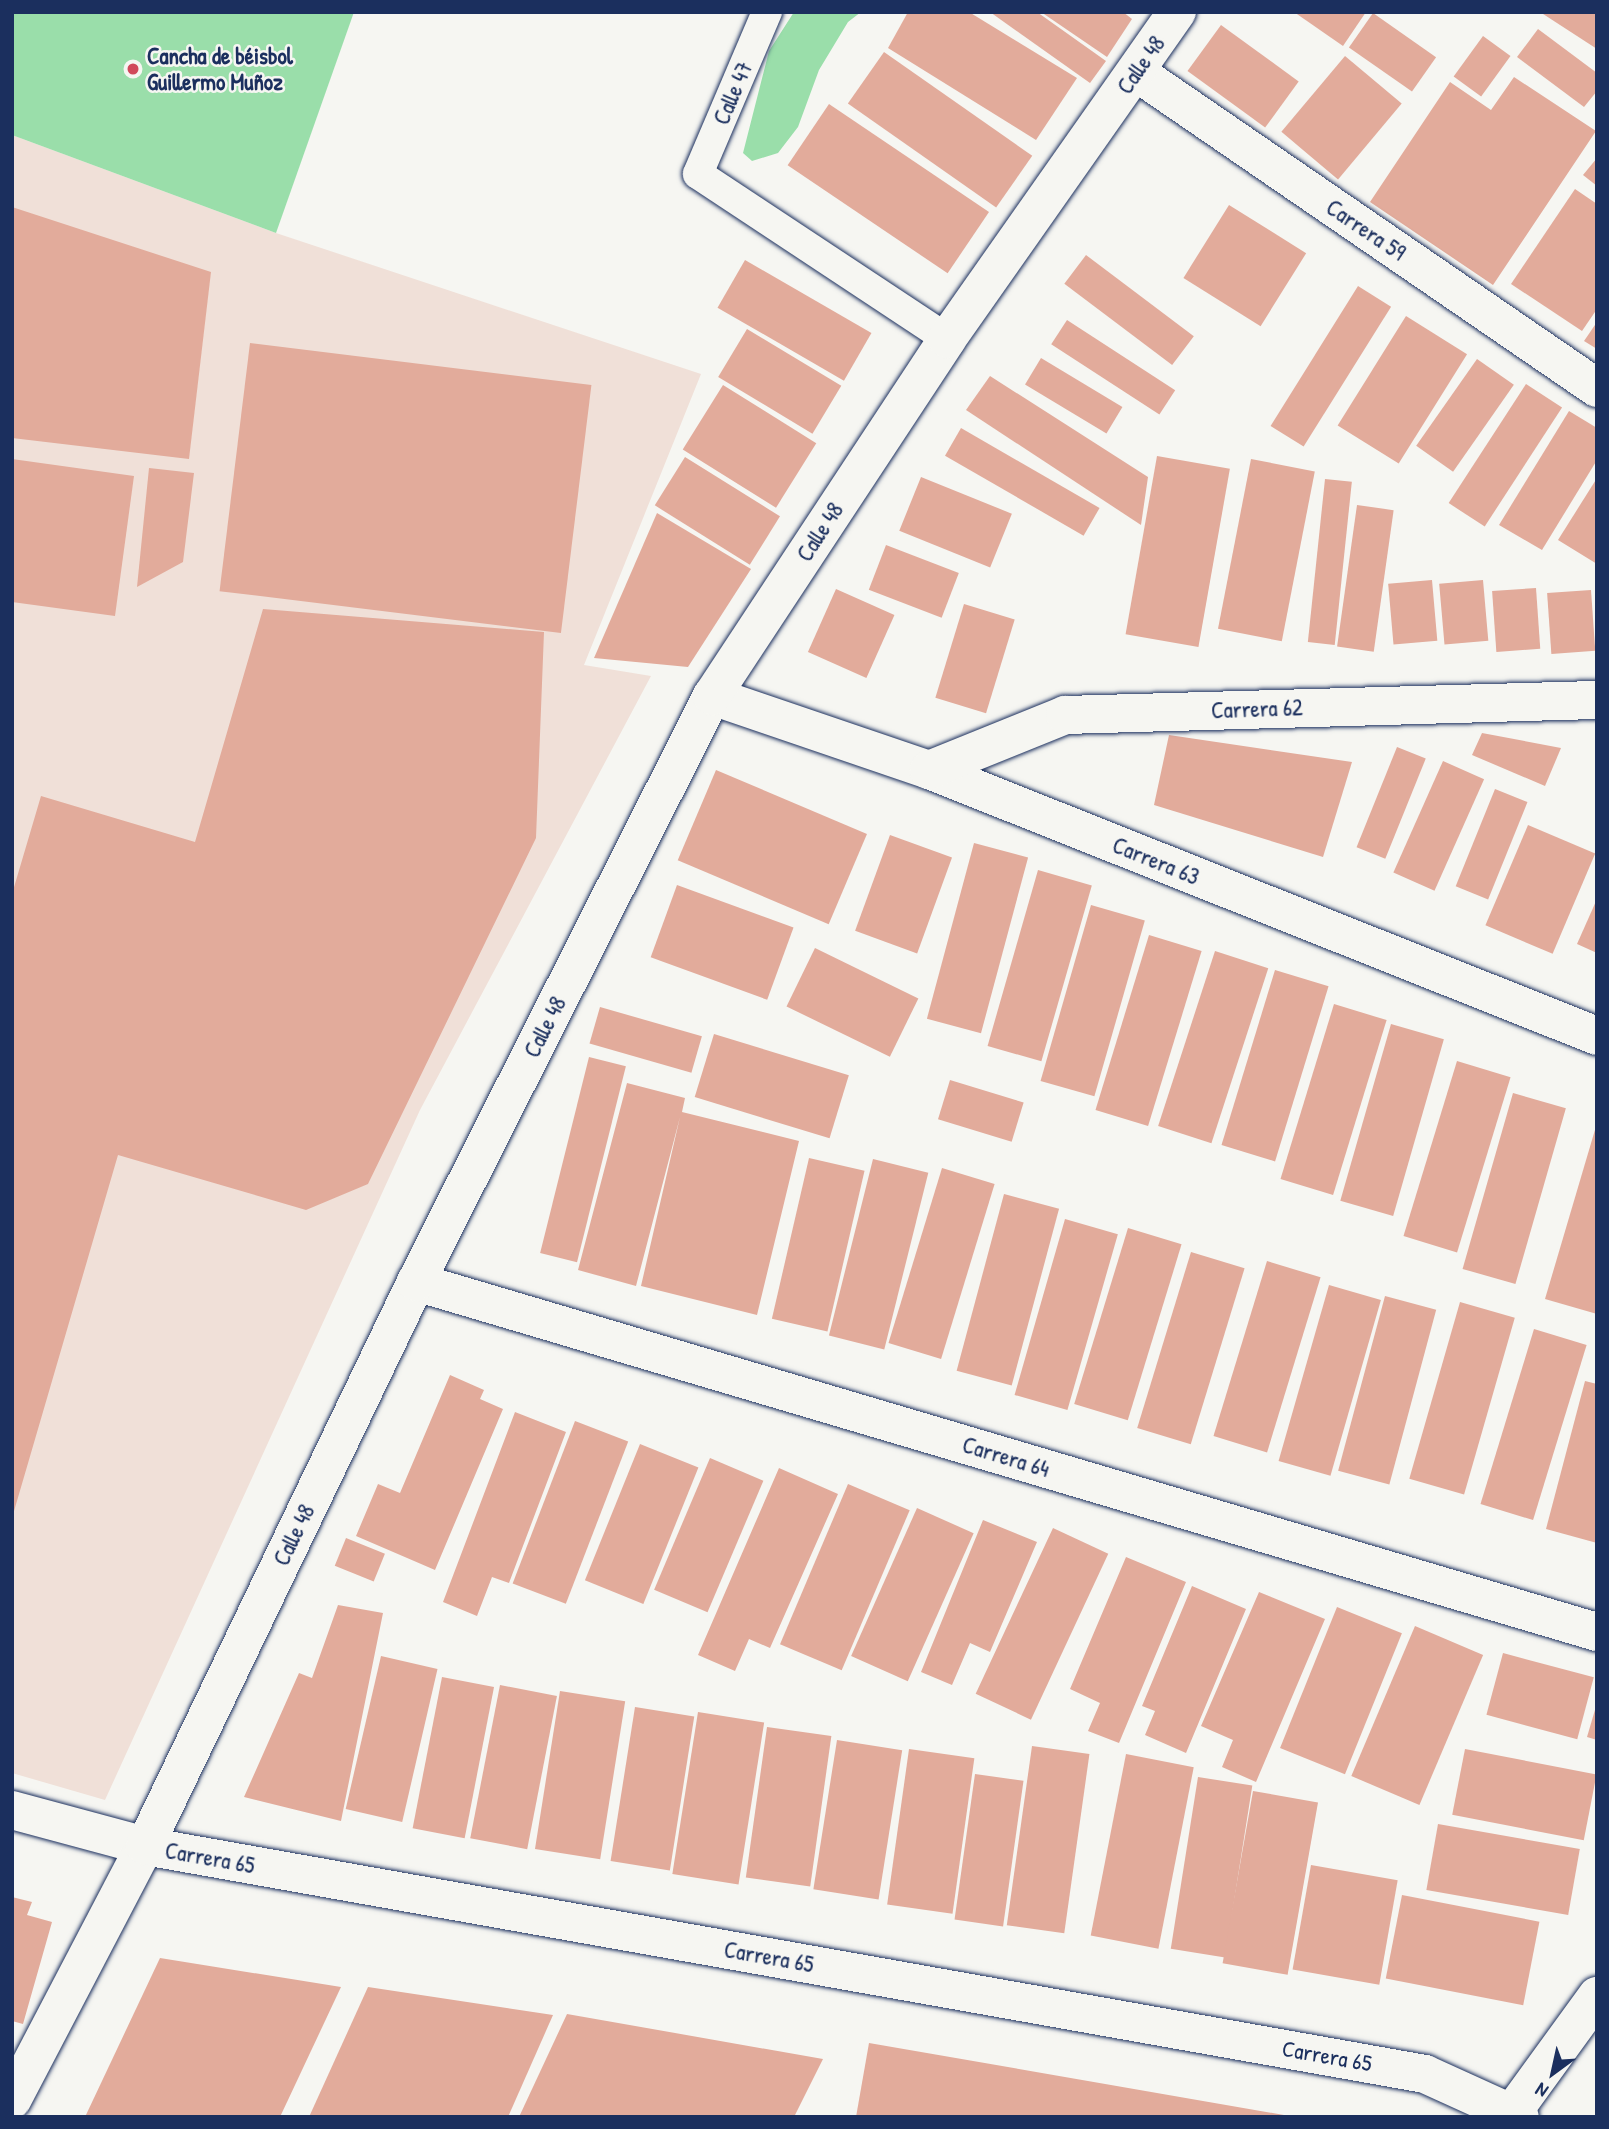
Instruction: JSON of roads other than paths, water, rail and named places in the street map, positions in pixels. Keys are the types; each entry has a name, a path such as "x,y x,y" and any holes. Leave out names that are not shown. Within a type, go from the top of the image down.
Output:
{"street":[{"name":"Calle 48","path":"12,2100 145,1846 416,1282 712,696 947,340 1177,12"},
{"name":"Carrera 59","path":"1136,72 1597,388"},
{"name":"Carrera 63","path":"712,696 929,770 1597,1036"},
{"name":"Carrera 62","path":"929,770 1065,715 1597,700"},
{"name":"Carrera 64","path":"416,1282 1597,1632"},
{"name":"Carrera 65","path":"12,1810 145,1846 1425,2074 1514,2115"},
{"path":"1514,2115 1597,1996"}],"lane":[{"name":"Calle 47","path":"767,12 698,174 947,340"}],"place":[{"name":"Cancha de béisbol Guillermo Muñoz","path":"133,69"}]}
